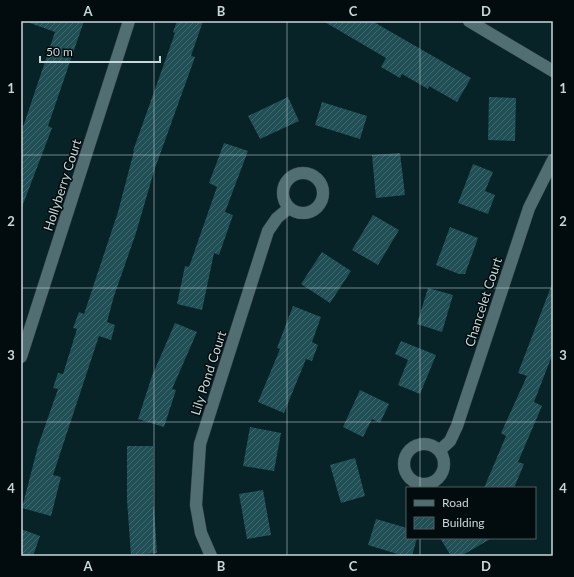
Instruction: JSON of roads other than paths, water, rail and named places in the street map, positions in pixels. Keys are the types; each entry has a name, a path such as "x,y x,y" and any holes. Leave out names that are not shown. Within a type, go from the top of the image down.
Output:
{"street":[{"name":"Hollyberry Court","path":"21,357 129,21"},
{"path":"470,21 553,71"},
{"name":"Chancelet Court","path":"439,452 450,441 457,426 529,208 553,160"},
{"name":"Lily Pond Court","path":"211,556 201,533 196,505 200,444 268,231 276,218 289,208"}]}
